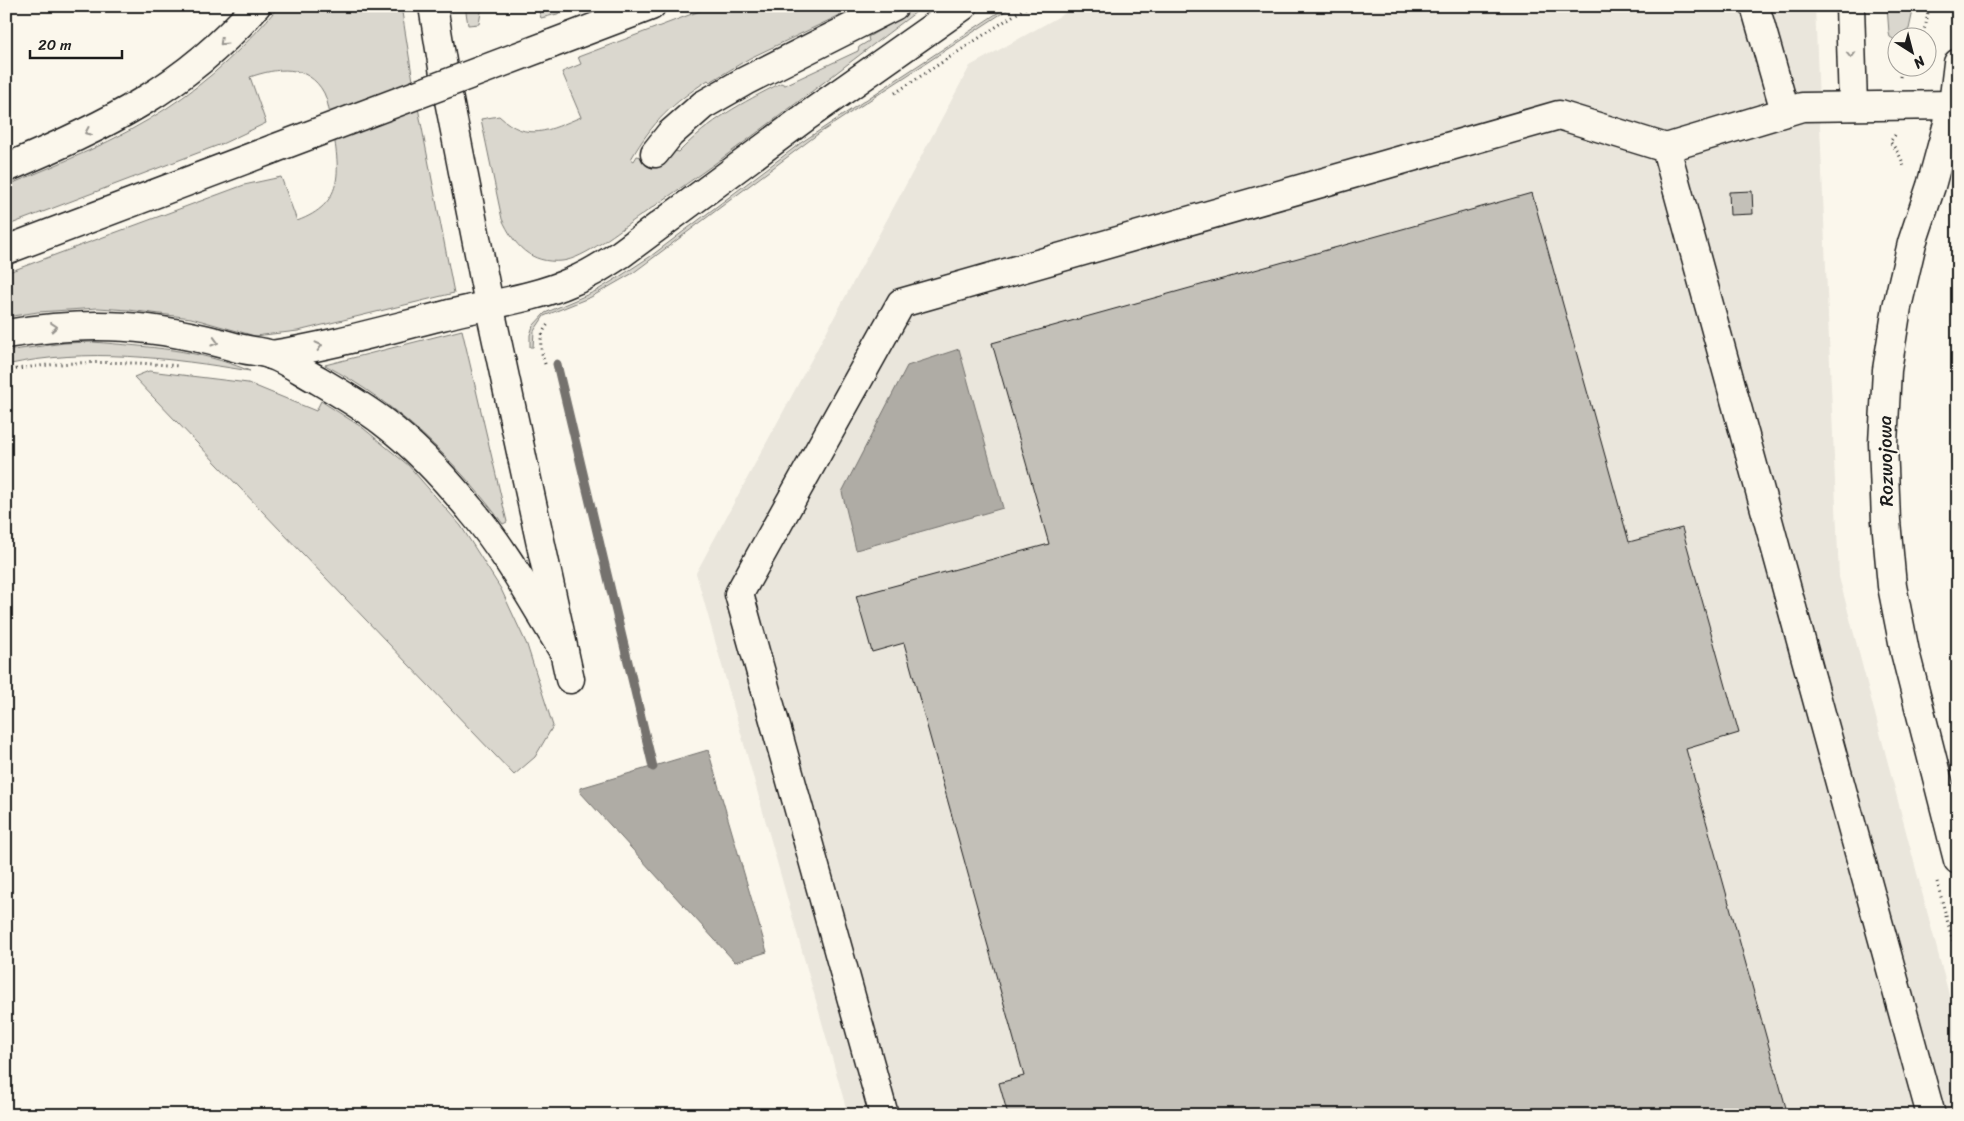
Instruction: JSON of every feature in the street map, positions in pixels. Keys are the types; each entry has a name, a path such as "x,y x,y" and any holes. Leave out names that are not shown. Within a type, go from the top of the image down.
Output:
{"street":[{"path":"6,168 96,128 158,94 205,58 230,35 256,6"},
{"path":"433,6 445,80 489,304 570,679"},
{"path":"6,250 651,6"},
{"path":"655,153 670,134 703,106 745,81 894,6"},
{"path":"271,355 310,349 540,293 570,283 597,270 807,116 963,6"},
{"path":"1755,6 1785,111"},
{"path":"1850,6 1853,106"},
{"name":"Rozwojowa","path":"1958,63 1953,104 1931,186 1912,243 1897,307 1887,370 1883,443 1886,521 1892,586 1905,652 1958,860"},
{"path":"884,1115 739,594 901,304 1559,115 1666,148 1802,107 1953,104"},
{"path":"1666,148 1931,1115"},
{"path":"6,334 68,326 127,326 185,334 271,355 358,404 383,422 428,461 472,510 564,652"}],"path":[{"path":"1925,28 1929,6"},
{"path":"6,371 33,366 76,363 132,362 186,367"}],"shaded area":[{"path":"279,6 401,6 414,87 454,293 298,331 255,336 191,318 129,310 98,308 38,312 6,317 6,273 244,185 281,177 297,221 323,206 331,196 337,173 335,145 326,97 317,83 309,77 300,72 281,70 250,77 266,123 224,143 6,226 6,186 109,141 167,108 213,74 254,34"},
{"path":"465,6 482,6 479,24 468,25"},
{"path":"537,6 590,6 541,18"},
{"path":"713,6 859,6 750,58 710,82 708,80 664,114 639,146 631,159 634,161 637,156 665,163 675,151 679,152 703,130 739,105 781,83 785,85 858,51 859,47 869,41 868,37 894,22 914,6 924,6 748,139 591,249 581,255 562,261 541,259 524,251 512,237 502,219 481,119 499,116 520,129 529,132 539,132 581,117 562,72 581,64 578,57"},
{"path":"1008,6 1013,6 818,134 633,273 591,297 544,316 534,331 533,347 530,347 530,335 533,326 545,313 596,291 651,256 802,142"},
{"path":"1078,6 1815,6 1839,577 1958,1029 1958,1115 848,1115 696,573 970,66"},
{"path":"1887,6 1914,6 1909,28 1889,28"},
{"path":"462,330 507,522 503,524 465,477 423,434 376,397 325,365"},
{"path":"93,342 192,353 250,371 190,362 128,356 67,357 6,365 6,351 64,343"},
{"path":"959,349 1003,508 856,550 842,492 907,366"},
{"path":"149,371 248,383 316,411 321,401 363,428 408,465 461,526 501,589 527,645 553,726 535,757 514,775 134,377"},
{"path":"708,750 767,952 735,962 580,792 580,788"}],"building":[{"path":"1752,191 1753,214 1730,215 1729,192"},
{"path":"1532,193 1629,542 1682,528 1739,733 1686,749 1788,1115 1008,1115 999,1083 1024,1076 904,643 872,652 856,596 1049,544 992,343"}],"waterway":[{"path":"557,364 653,767"}]}
